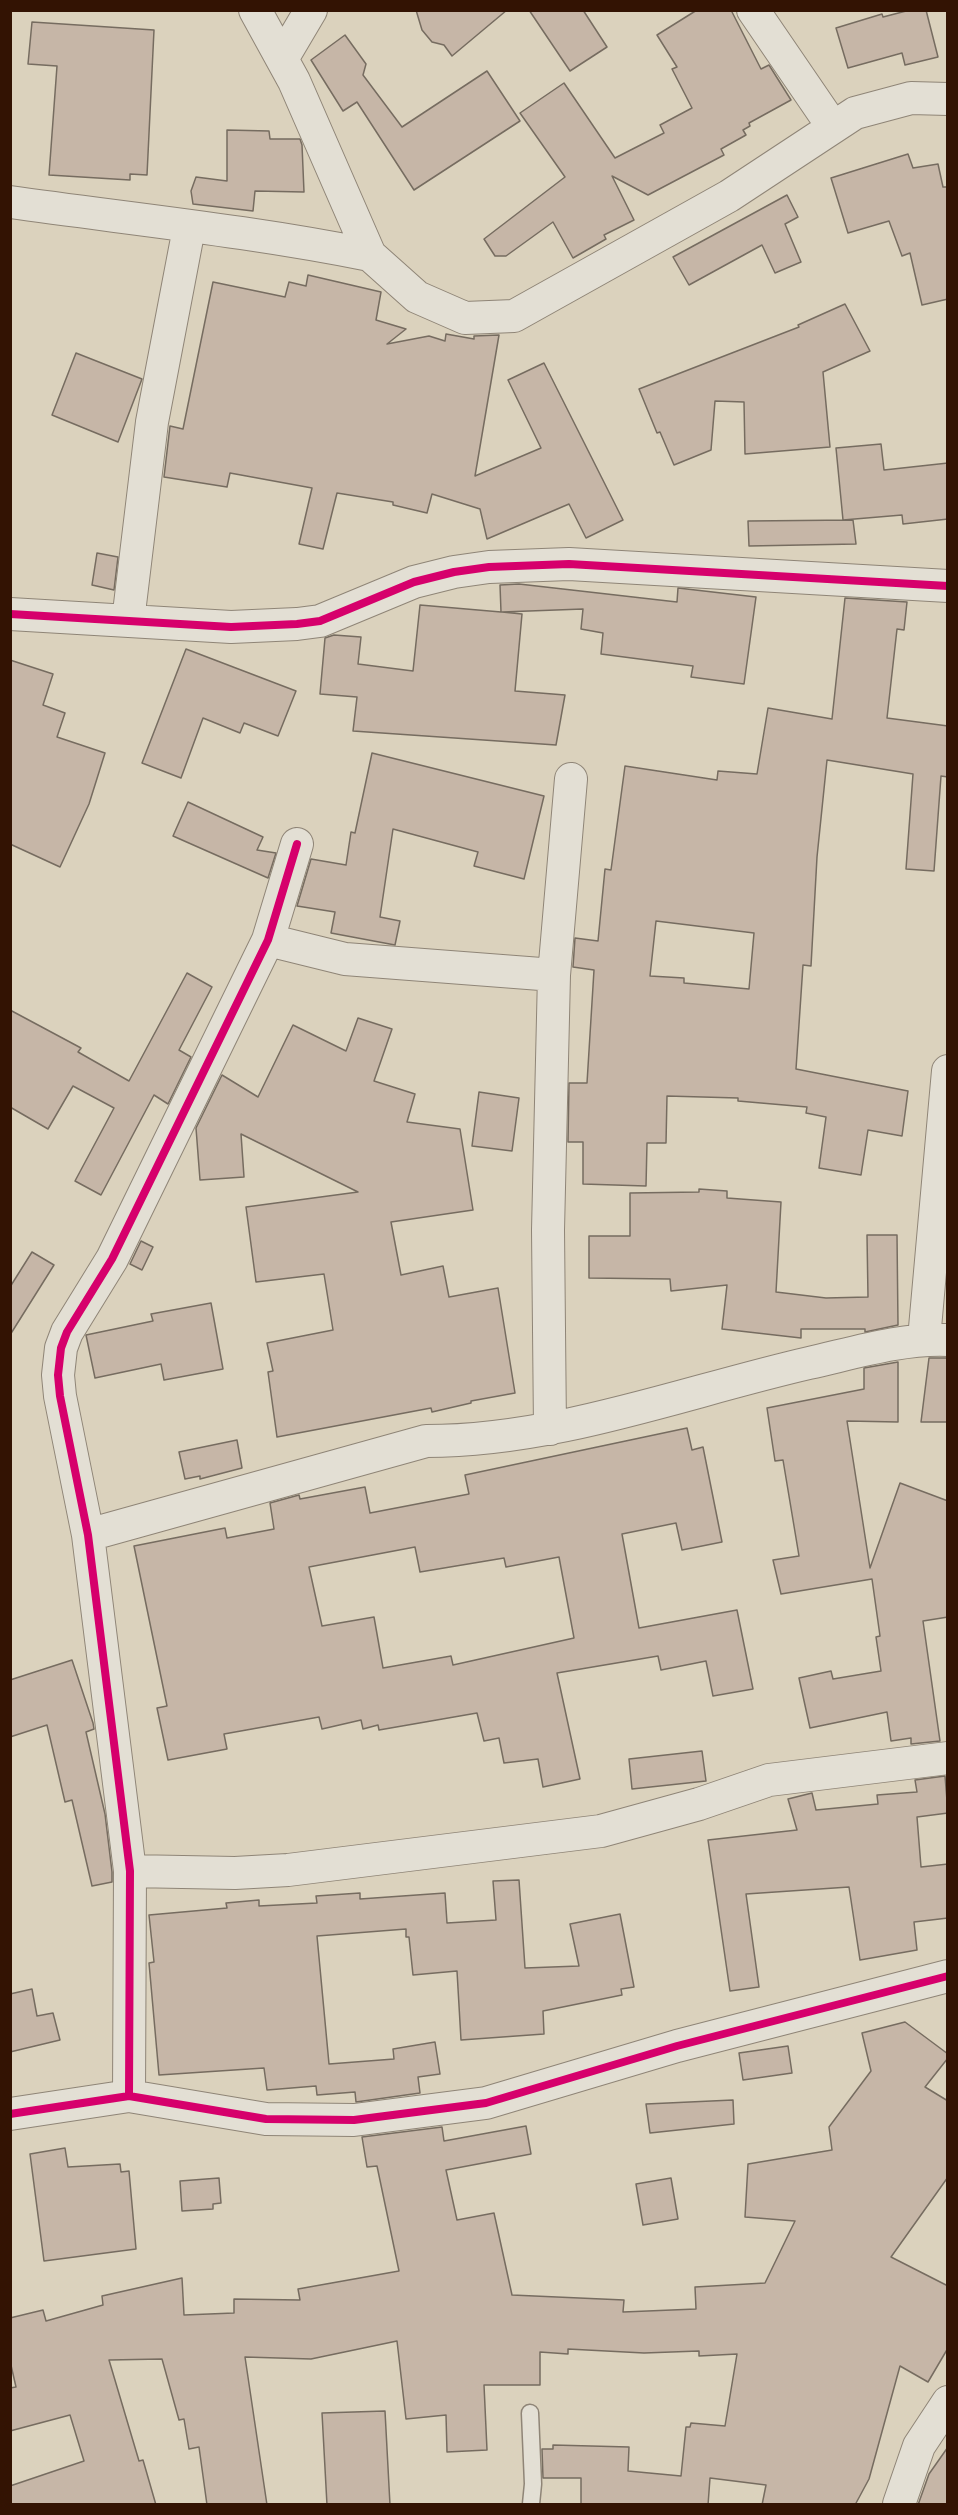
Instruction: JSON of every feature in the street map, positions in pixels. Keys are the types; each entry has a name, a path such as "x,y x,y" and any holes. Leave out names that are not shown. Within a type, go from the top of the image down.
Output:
{"street":[{"path":"255,10 282,59 370,255 417,297 465,318 514,316 729,196 855,113 912,98 948,99"},
{"path":"282,59 311,10"},
{"path":"753,10 833,127"},
{"path":"10,202 189,228 260,234 370,255"},
{"path":"128,621 152,422 189,228"},
{"path":"10,614 231,627 320,621 414,582 454,572 489,567 569,564 948,586"},
{"path":"550,1429 548,1230 554,975 571,779"},
{"path":"129,2096 130,1871 88,1535 60,1396 58,1375 61,1348 67,1332 112,1259 268,940 297,844"},
{"path":"268,940 345,959 554,975"},
{"path":"88,1535 426,1441 474,1441 550,1429 760,1375 936,1339 948,1071"},
{"path":"130,1871 235,1873 288,1870 601,1831 699,1804 769,1780 948,1758"},
{"path":"10,2114 129,2096 266,2119 354,2120 486,2103 677,2046 948,1976"},
{"path":"899,2505 919,2446 948,2402"}],"lane":[{"path":"530,2413 533,2484 531,2505"}],"building":[{"path":"416,10 507,10 452,56 444,45 432,42 422,30"},
{"path":"529,10 583,10 607,47 570,71"},
{"path":"697,10 731,10 761,69 769,65 791,100 749,123 750,126 743,130 746,135 721,149 724,155 648,195 612,176 634,220 604,235 606,239 573,258 553,222 506,256 495,256 484,239 565,177 520,113 564,83 615,158 664,133 660,125 692,108 672,69 677,67 657,35"},
{"path":"910,10 926,10 938,57 905,65 902,53 848,68 836,28 882,14 883,17"},
{"path":"32,22 154,30 147,175 130,174 130,180 49,175 57,66 28,64"},
{"path":"345,35 366,64 363,75 402,127 487,71 520,121 414,190 357,102 343,111 311,60"},
{"path":"227,130 269,131 270,139 300,139 304,192 255,191 253,211 193,204 191,191 196,177 227,181"},
{"path":"908,154 913,168 938,164 943,187 948,187 948,299 922,305 910,253 902,256 889,221 848,233 831,178"},
{"path":"787,195 798,217 785,224 801,262 775,273 762,245 689,285 673,257"},
{"path":"308,275 381,292 376,320 406,329 387,344 429,336 445,341 446,334 474,339 474,336 499,335 475,476 541,448 508,380 544,363 623,520 586,538 569,504 487,539 480,509 432,494 427,513 393,505 393,502 337,493 323,549 299,544 312,488 230,473 227,487 164,477 170,426 183,429 213,282 285,297 289,282 306,286"},
{"path":"845,304 870,351 823,372 830,447 745,454 744,402 715,401 711,450 674,465 660,432 657,433 639,389 799,327 798,325"},
{"path":"76,353 142,379 118,442 52,415"},
{"path":"881,444 884,470 948,463 948,519 903,524 902,515 843,520 836,448"},
{"path":"853,520 856,544 749,546 748,521"},
{"path":"97,553 118,557 114,590 92,585"},
{"path":"519,584 677,602 678,588 756,597 744,684 691,677 693,666 601,654 603,633 581,629 583,609 502,612 522,614 515,691 565,695 556,745 353,731 357,697 320,694 325,638 334,635 361,637 358,664 413,671 420,605 501,612 500,585"},
{"path":"845,598 907,602 904,630 897,629 887,718 948,726 948,777 941,776 934,871 906,869 913,774 827,760 817,857 811,966 803,965 796,1069 908,1091 902,1136 868,1130 861,1175 819,1168 826,1117 806,1113 807,1107 738,1101 738,1098 667,1096 666,1143 647,1143 646,1186 583,1184 583,1142 568,1142 569,1083 587,1083 594,970 573,967 575,938 598,941 605,869 611,870 625,766 717,780 718,771 757,774 768,708 832,719","holes":["656,921 754,933 749,989 684,983 684,978 650,976"]},
{"path":"186,649 296,691 278,736 244,723 240,733 203,718 181,778 142,763"},
{"path":"10,660 53,674 43,705 65,713 57,737 105,753 89,804 60,867 10,844"},
{"path":"372,753 544,796 524,879 474,866 478,852 393,829 380,917 400,921 395,945 331,933 335,912 297,906 311,859 346,865 351,832 355,833"},
{"path":"188,802 263,837 257,850 276,853 268,878 173,836"},
{"path":"187,973 212,987 179,1050 191,1057 168,1104 154,1095 101,1195 75,1181 114,1108 73,1086 48,1129 10,1107 10,1010 81,1048 78,1052 129,1081"},
{"path":"358,1018 392,1029 374,1081 415,1094 407,1122 460,1129 473,1210 391,1222 401,1275 443,1266 449,1297 498,1288 515,1393 471,1401 471,1403 432,1412 431,1408 277,1437 268,1372 273,1371 267,1343 333,1330 324,1274 256,1282 246,1207 358,1192 241,1134 244,1177 200,1180 196,1128 222,1075 258,1097 293,1025 346,1051"},
{"path":"479,1092 519,1098 512,1151 472,1146"},
{"path":"699,1189 727,1191 727,1198 781,1202 776,1292 826,1298 868,1297 867,1235 897,1235 898,1325 865,1332 865,1329 801,1329 801,1338 722,1329 727,1285 671,1291 670,1279 589,1278 589,1236 630,1236 630,1193 699,1192"},
{"path":"141,1241 153,1247 142,1270 130,1264"},
{"path":"32,1252 54,1265 10,1335 10,1287"},
{"path":"211,1303 223,1369 164,1380 161,1364 95,1378 86,1335 153,1321 151,1314"},
{"path":"929,1358 948,1358 948,1422 921,1422"},
{"path":"898,1362 898,1422 847,1421 870,1568 900,1483 948,1501 948,1617 923,1621 940,1741 911,1744 911,1738 891,1741 887,1712 810,1728 799,1678 831,1671 833,1679 881,1671 876,1637 880,1636 872,1579 781,1594 773,1560 799,1556 783,1460 775,1461 767,1408 864,1389 864,1368"},
{"path":"687,1428 692,1450 703,1447 722,1542 682,1550 676,1523 622,1534 639,1628 737,1610 753,1689 713,1696 706,1661 661,1670 658,1656 557,1673 580,1779 543,1787 538,1759 504,1763 499,1738 484,1741 477,1713 379,1730 378,1725 363,1729 361,1720 322,1729 319,1717 224,1734 227,1749 168,1760 157,1708 167,1706 134,1546 225,1528 227,1538 274,1529 270,1503 299,1495 300,1499 365,1487 370,1513 469,1494 465,1475","holes":["415,1547 420,1572 504,1558 506,1567 559,1557 574,1638 453,1665 451,1656 383,1668 374,1617 322,1626 309,1567"]},
{"path":"237,1440 242,1468 200,1479 200,1476 185,1479 179,1452"},
{"path":"72,1660 93,1723 94,1729 86,1732 105,1814 112,1872 112,1882 92,1886 72,1800 65,1802 47,1725 10,1737 10,1680"},
{"path":"702,1751 706,1781 632,1789 629,1759"},
{"path":"945,1776 948,1813 917,1817 921,1867 948,1864 948,1918 914,1922 917,1950 860,1960 849,1887 746,1894 759,1987 730,1991 708,1840 797,1830 788,1799 812,1793 816,1810 878,1804 877,1795 917,1792 915,1780"},
{"path":"519,1880 525,1968 579,1966 570,1924 620,1914 634,1987 621,1989 622,1995 543,2011 544,2034 461,2040 457,1971 413,1975 406,1929 317,1936 329,2064 394,2059 393,2049 435,2042 440,2074 418,2077 420,2093 356,2102 355,2092 317,2095 316,2086 267,2090 264,2068 159,2075 149,1963 154,1962 149,1915 227,1908 226,1903 259,1900 259,1906 317,1903 316,1896 360,1893 360,1899 445,1893 447,1923 496,1920 493,1881"},
{"path":"32,1989 37,2016 53,2013 60,2040 10,2052 10,1994"},
{"path":"905,2022 948,2054 948,2058 925,2087 948,2101 948,2177 891,2257 948,2286 948,2348 928,2382 900,2366 869,2479 855,2505 762,2505 766,2485 710,2478 708,2505 581,2505 581,2478 543,2478 542,2449 553,2449 553,2445 629,2447 628,2471 681,2476 686,2427 690,2427 691,2423 725,2426 737,2354 699,2356 699,2351 644,2353 568,2349 568,2354 540,2352 540,2385 484,2385 487,2450 447,2452 446,2415 406,2419 397,2341 311,2359 245,2357 267,2505 207,2505 199,2447 189,2449 184,2419 179,2420 162,2359 109,2360 139,2461 143,2460 156,2505 10,2505 10,2486 84,2461 70,2415 10,2431 10,2388 16,2387 10,2361 10,2318 43,2310 46,2321 103,2305 102,2296 182,2278 184,2315 234,2313 234,2299 300,2300 298,2289 399,2271 377,2166 367,2167 362,2137 442,2127 444,2141 526,2126 531,2154 446,2170 457,2220 494,2213 512,2295 624,2300 623,2312 696,2309 695,2287 765,2283 795,2221 745,2217 748,2164 832,2150 829,2127 871,2071 862,2033"},
{"path":"788,2046 792,2073 743,2080 739,2053"},
{"path":"733,2100 734,2124 650,2133 646,2104"},
{"path":"65,2148 68,2167 120,2164 121,2172 129,2171 136,2249 44,2261 30,2154"},
{"path":"219,2178 221,2203 213,2204 213,2209 182,2211 180,2181"},
{"path":"671,2178 678,2219 643,2225 636,2184"},
{"path":"385,2411 390,2505 327,2505 322,2413"},
{"path":"948,2447 948,2505 918,2505 929,2474"}],"cycle path":[{"path":"10,614 231,627 297,624 320,621 414,582 454,572 489,567 569,564 948,586"},
{"path":"129,2096 130,1871 88,1535 60,1396 58,1375 61,1348 67,1332 112,1259 268,940 297,844"},
{"path":"10,2114 129,2096 266,2119 354,2120 486,2103 677,2046 948,1976"}]}
